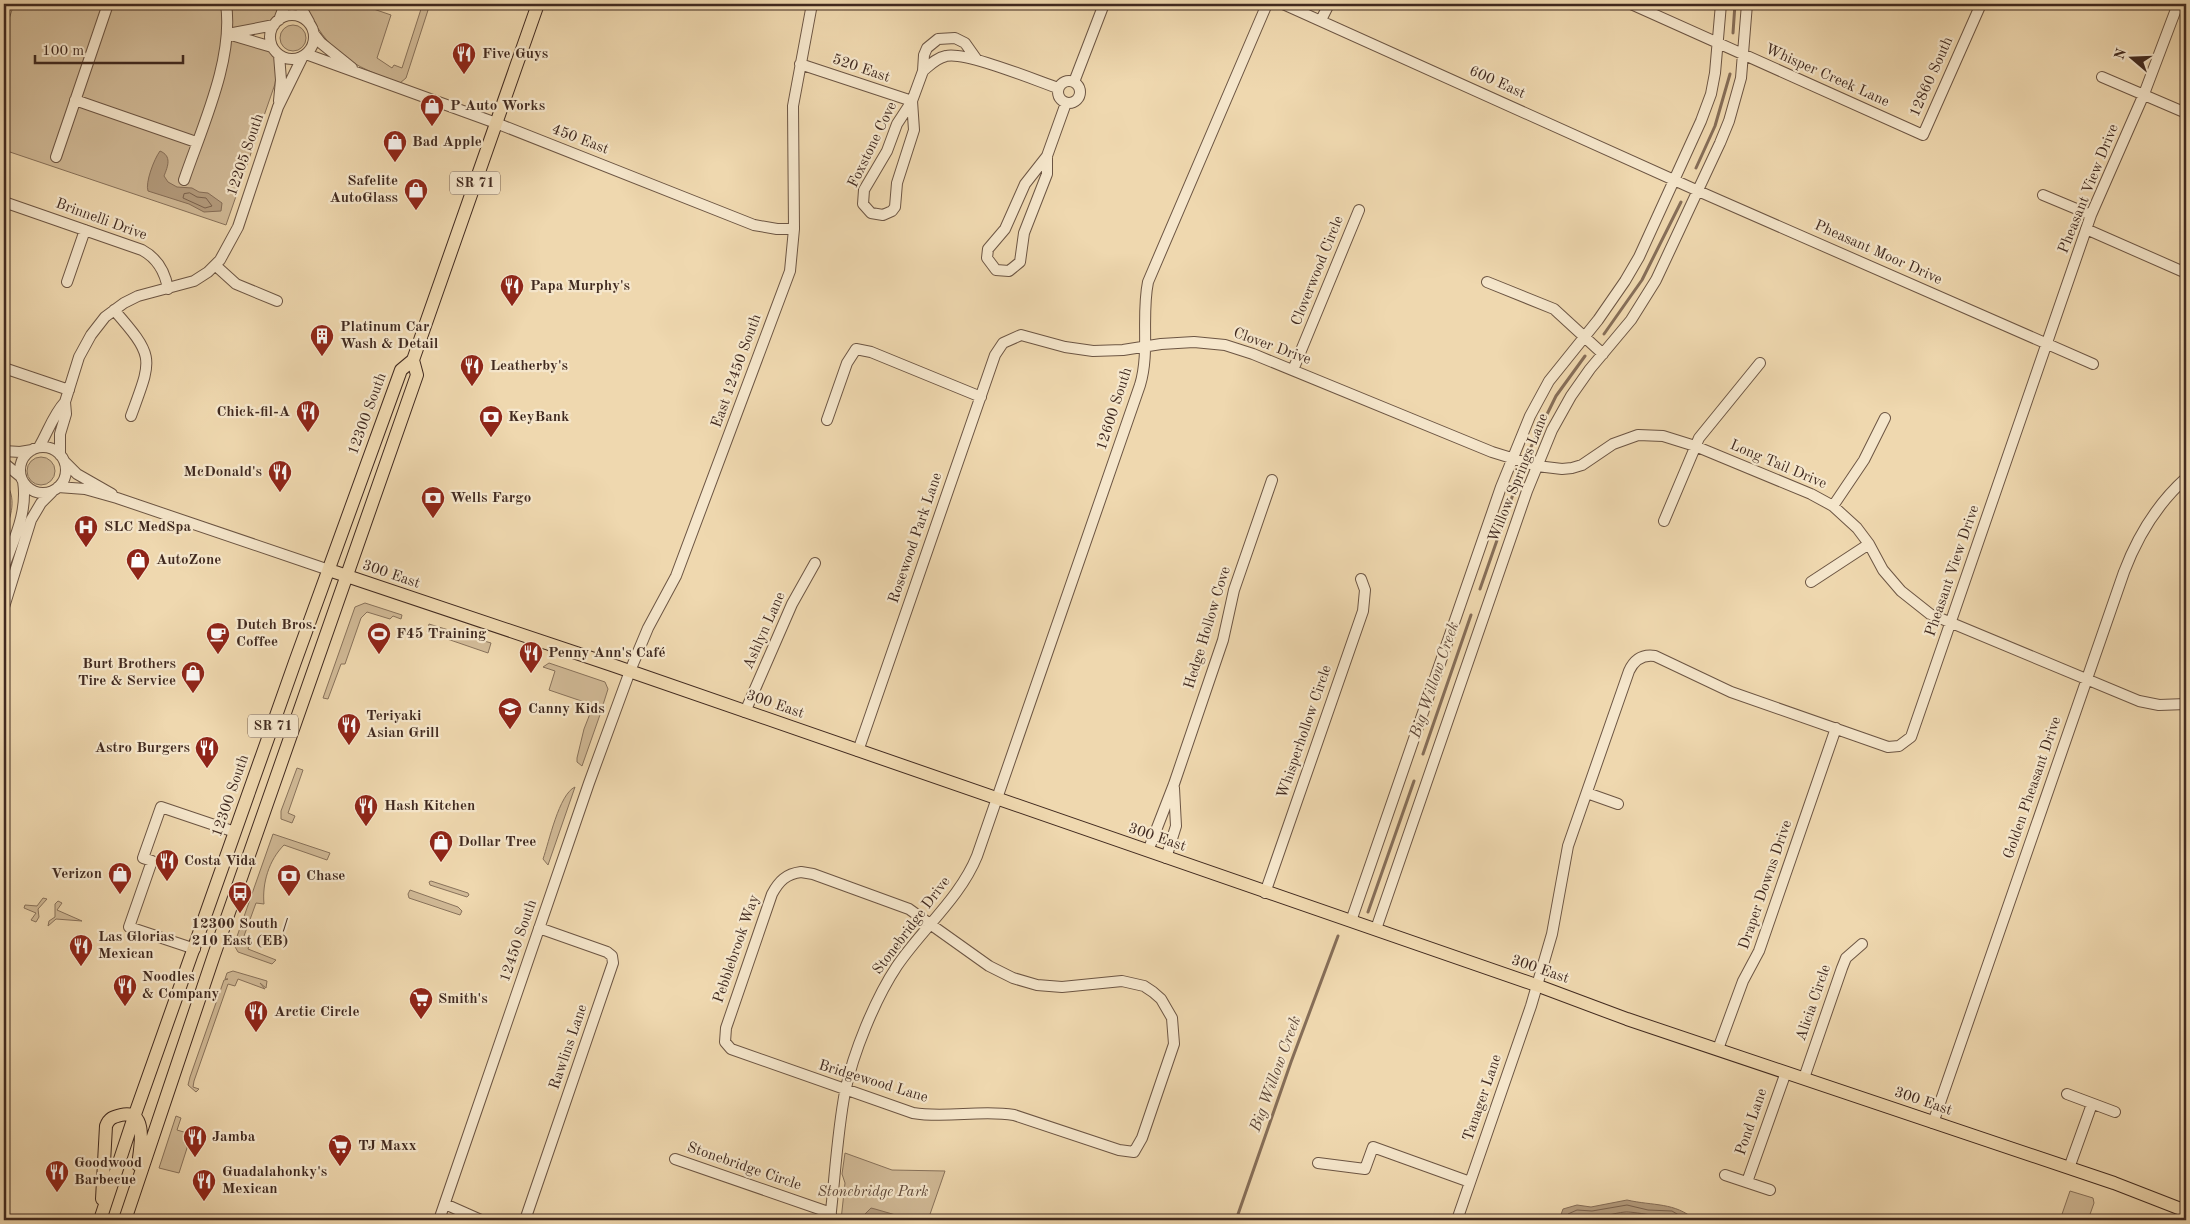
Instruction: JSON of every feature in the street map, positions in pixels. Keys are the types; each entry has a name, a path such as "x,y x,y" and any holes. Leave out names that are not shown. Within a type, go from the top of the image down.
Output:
{"main road":[{"name":"12300 South","path":"125,1220 214,955 348,577 417,375 414,360 538,4"},
{"name":"12300 South","path":"101,1218 134,1117 401,370 414,360"},
{"name":"300 East","path":"329,570 630,672 1266,893 1376,929 1933,1123 2069,1168 2186,1211"},
{"path":"101,1218 106,1126 108,1120 113,1117 124,1114 134,1117 139,1122 141,1129 137,1183"}],"street":[{"path":"56,156 108,4"},
{"path":"184,180 223,64 228,34 226,4"},
{"path":"276,51 270,37 285,4"},
{"path":"228,34 276,51 291,60 305,55 313,45 314,34 299,4"},
{"name":"East 12450 South","path":"630,672 648,628 676,576 790,271 794,229 793,106 812,4"},
{"path":"1074,82 1104,4"},
{"name":"12600 South","path":"997,799 1144,372 1144,305 1152,271 1267,4"},
{"name":"600 East","path":"1283,4 1698,190"},
{"path":"1321,20 1329,4"},
{"name":"Whisper Creek Lane","path":"1631,4 1923,135"},
{"name":"Willow Springs Lane","path":"1351,921 1512,458 1530,416 1549,381 1625,281 1706,108 1715,73 1721,4"},
{"name":"Willow Springs Lane","path":"1376,929 1537,466 1552,430 1567,402 1590,369 1645,299 1668,257 1730,120 1741,78 1747,4"},
{"name":"12860 South","path":"1923,135 1981,4"},
{"name":"Pheasant View Drive","path":"1536,985 1552,934 1566,856 1629,671 1637,660 1646,656 1660,657 1731,692 1888,746 1899,746 1908,741 2091,215 2144,94 2178,4"},
{"path":"228,34 277,23 288,16 296,16 309,23"},
{"name":"450 East","path":"314,34 321,43 356,72"},
{"name":"Foxstone Cove","path":"912,102 914,130 897,183 895,207 892,211 883,215 871,213 864,204 864,190 887,151 897,124 912,102 924,72 924,55 927,48 934,41 943,37 960,40 977,60"},
{"name":"12205 South","path":"276,51 281,80 278,108"},
{"name":"450 East","path":"305,55 496,123 754,225 777,229 794,229"},
{"name":"12205 South","path":"65,402 84,346 98,325 114,310 131,299 194,281 215,265 232,240 278,108 305,55"},
{"path":"924,72 935,61 946,56 977,60 1058,88"},
{"name":"520 East","path":"800,64 912,102"},
{"path":"2102,77 2186,113"},
{"path":"1058,88 1067,81 1074,82 1080,88 1080,96 1074,102 1066,104"},
{"path":"1058,88 1058,96 1066,104"},
{"path":"75,100 196,142"},
{"path":"1047,156 1025,184 1005,229 988,249 987,258 996,270 1009,271 1020,262 1024,233 1047,174 1047,156 1066,104"},
{"name":"Pheasant Moor Drive","path":"1698,190 2093,364"},
{"path":"2043,195 2091,215"},
{"name":"Brinnelli Drive","path":"4,202 147,252 160,266 168,289"},
{"name":"Cloverwood Circle","path":"1293,370 1359,210"},
{"path":"2086,229 2186,274"},
{"path":"67,282 85,230"},
{"path":"215,265 236,284 277,301"},
{"path":"1487,282 1548,306 1585,336 1603,354"},
{"path":"114,310 140,341 146,356 146,374 131,416"},
{"name":"Clover Drive","path":"1008,339 1022,335 1065,347 1093,351 1178,342 1210,343 1238,349 1512,458"},
{"name":"Rosewood Park Lane","path":"858,751 998,349 1008,339"},
{"path":"827,420 847,363 856,349 871,352 981,396"},
{"path":"1664,521 1695,446 1709,424 1760,363"},
{"path":"4,368 69,390"},
{"path":"4,567 23,514 25,499 22,461 36,448 48,432 57,410 65,402"},
{"path":"4,607 31,520 41,503 62,483 66,472 62,457 60,434 66,414 65,402"},
{"path":"1833,506 1864,460 1885,418"},
{"name":"Long Tail Drive","path":"1512,458 1537,466 1562,469 1572,468 1582,465 1613,444 1638,435 1663,436 1695,446 1811,494 1833,506 1849,519 1869,544 1883,570 1901,591 1918,607 1950,624 2149,703 2170,706 2186,704"},
{"path":"4,451 20,452 36,448 51,448 62,457"},
{"name":"300 East","path":"62,457 77,474 117,498"},
{"path":"4,463 26,485 36,492 47,493 56,489"},
{"name":"Golden Pheasant Drive","path":"1933,1123 2132,550 2156,510 2170,492 2186,478"},
{"name":"Hedge Hollow Cove","path":"1148,852 1174,784 1223,640 1234,590 1272,480"},
{"name":"300 East","path":"56,489 85,489 117,498 329,570"},
{"path":"1811,582 1869,544"},
{"name":"Ashlyn Lane","path":"745,712 792,604 815,563"},
{"name":"Whisperhollow Circle","path":"1266,893 1363,611 1365,590 1361,580"},
{"name":"12450 South","path":"439,1220 630,672"},
{"name":"Draper Downs Drive","path":"1718,1049 1742,981 1759,951 1836,728"},
{"name":"Hedge Hollow Cove","path":"1166,858 1176,826 1174,784"},
{"path":"1586,793 1618,804"},
{"name":"Stonebridge Drive","path":"831,1217 846,1091 866,1030 884,987 897,966 963,882 973,866 997,799"},
{"path":"195,949 130,927 152,861 143,858 160,807 235,832"},
{"name":"Pebblebrook Way","path":"725,1042 726,1028 772,894 779,883 789,875 801,872 813,874 909,909 989,966 1025,982 1062,987 1111,982 1133,982 1144,986 1161,999 1172,1018 1174,1044 1142,1138 1134,1152"},
{"name":"Rawlins Lane","path":"525,1220 613,963 612,956 607,952 540,928"},
{"name":"Alicia Circle","path":"1804,1078 1842,968 1850,954 1862,944"},
{"name":"Tanager Lane","path":"1457,1220 1531,1006 1536,985"},
{"name":"Bridgewood Lane","path":"725,1042 739,1053 846,1091 922,1114 987,1112 1014,1115 1119,1150 1134,1152"},
{"name":"Pond Lane","path":"1747,1182 1786,1072"},
{"path":"2067,1094 2115,1112"},
{"path":"2069,1168 2092,1104"},
{"path":"1318,1163 1365,1169 1373,1147 1470,1182"},
{"name":"Stonebridge Circle","path":"675,1159 831,1217"},
{"path":"1725,1175 1770,1190"},
{"path":"445,1204 481,1220"}],"green space":[{"path":"14,4 280,4 279,20 229,34 274,50 279,55 275,84 226,225 4,150 4,34"},
{"path":"304,4 359,4 391,15 377,58 392,68 394,65 402,68 422,6 415,4 430,4 406,78 400,83 367,70 342,55 322,34"},
{"path":"293,25 302,29 306,38 302,47 293,51 284,47 280,38 284,29"},
{"path":"41,457 51,461 55,471 51,481 41,485 31,481 27,471 31,461"},
{"path":"4,480 11,494 12,507 4,535"},
{"path":"365,603 402,615 401,619 393,616 390,619 367,612 361,618 345,664 341,664 328,699 323,698 355,607"},
{"path":"429,624 491,643 488,653 427,632"},
{"path":"549,663 605,682 608,689 602,708 549,690 555,671 543,667"},
{"path":"593,706 602,709 582,766 577,762 577,758 584,729"},
{"path":"297,768 303,770 288,813 295,816 292,823 281,819 281,811"},
{"path":"575,787 548,865 543,859 555,819 569,791"},
{"path":"273,834 330,853 327,860 284,845 274,858 265,880 264,904 256,903 244,936 251,939 248,949 276,960 272,964 238,952 234,945"},
{"path":"431,881 468,893 469,895 467,897 430,885 429,882"},
{"path":"410,890 458,907 462,911 460,915 409,898"},
{"path":"43,898 47,899 38,909 39,917 36,922 31,920 36,913 24,908 25,905 37,906"},
{"path":"58,901 62,903 57,910 82,921 56,919 48,926 49,921 55,917 55,904"},
{"path":"233,971 267,981 266,988 260,983 265,989 238,979 235,986 228,984 194,1081 193,1087 199,1089 196,1092 188,1085 190,1077 224,980 228,979 225,979 227,973"},
{"path":"176,1116 181,1118 177,1130 187,1133 184,1143 188,1145 179,1173 159,1168"},
{"name":"Stonebridge Park","path":"845,1153 892,1170 945,1171 928,1220 841,1220 845,1183 842,1174"},
{"path":"2070,1191 2093,1198 2094,1203 2088,1220 2060,1220"}],"water":[{"path":"160,151 168,158 168,165 164,176 168,182 177,187 192,188 199,192 208,193 222,203 221,211 204,212 189,204 148,191 147,187 151,171"},
{"path":"1627,1200 1672,1207 1695,1220 1559,1220 1563,1209 1577,1205 1591,1207"},
{"path":"871,1208 913,1220 861,1220"}],"waterway":[{"name":"Big Willow Creek","path":"1733,33 1735,4"},
{"name":"Big Willow Creek","path":"1696,168 1715,126 1730,74"},
{"name":"Big Willow Creek","path":"1604,334 1642,280 1681,202"},
{"name":"Big Willow Creek","path":"1529,451 1556,396 1585,356"},
{"name":"Big Willow Creek","path":"1480,589 1518,480"},
{"name":"Big Willow Creek","path":"1423,754 1471,615"},
{"name":"Big Willow Creek","path":"1368,912 1414,781"},
{"name":"Big Willow Creek","path":"1236,1220 1291,1062 1338,936"}],"place":[{"name":"Five Guys","path":"464,75"},
{"name":"P Auto Works","path":"432,127"},
{"name":"Bad Apple","path":"395,163"},
{"name":"Safelite AutoGlass","path":"416,211"},
{"name":"Papa Murphy's","path":"512,307"},
{"name":"Platinum Car Wash & Detail","path":"322,357"},
{"name":"Leatherby's","path":"472,387"},
{"name":"Chick-fil-A","path":"308,433"},
{"name":"KeyBank","path":"491,438"},
{"name":"McDonald's","path":"280,493"},
{"name":"Wells Fargo","path":"433,519"},
{"name":"SLC MedSpa","path":"86,548"},
{"name":"AutoZone","path":"138,581"},
{"name":"Dutch Bros. Coffee","path":"218,655"},
{"name":"F45 Training","path":"379,655"},
{"name":"Penny Ann's Café","path":"531,674"},
{"name":"Burt Brothers Tire & Service","path":"193,694"},
{"name":"Canny Kids","path":"510,730"},
{"name":"Teriyaki Asian Grill","path":"349,746"},
{"name":"Astro Burgers","path":"207,769"},
{"name":"Hash Kitchen","path":"366,827"},
{"name":"Dollar Tree","path":"441,863"},
{"name":"Costa Vida","path":"167,882"},
{"name":"Verizon","path":"120,895"},
{"name":"Chase","path":"289,897"},
{"name":"12300 South / 210 East (EB)","path":"240,914"},
{"name":"Las Glorias Mexican","path":"81,967"},
{"name":"Noodles & Company","path":"125,1007"},
{"name":"Smith's","path":"421,1020"},
{"name":"Arctic Circle","path":"256,1033"},
{"name":"Jamba","path":"195,1158"},
{"name":"TJ Maxx","path":"340,1167"},
{"name":"Goodwood Barbecue","path":"57,1193"},
{"name":"Guadalahonky's Mexican","path":"204,1202"}]}
